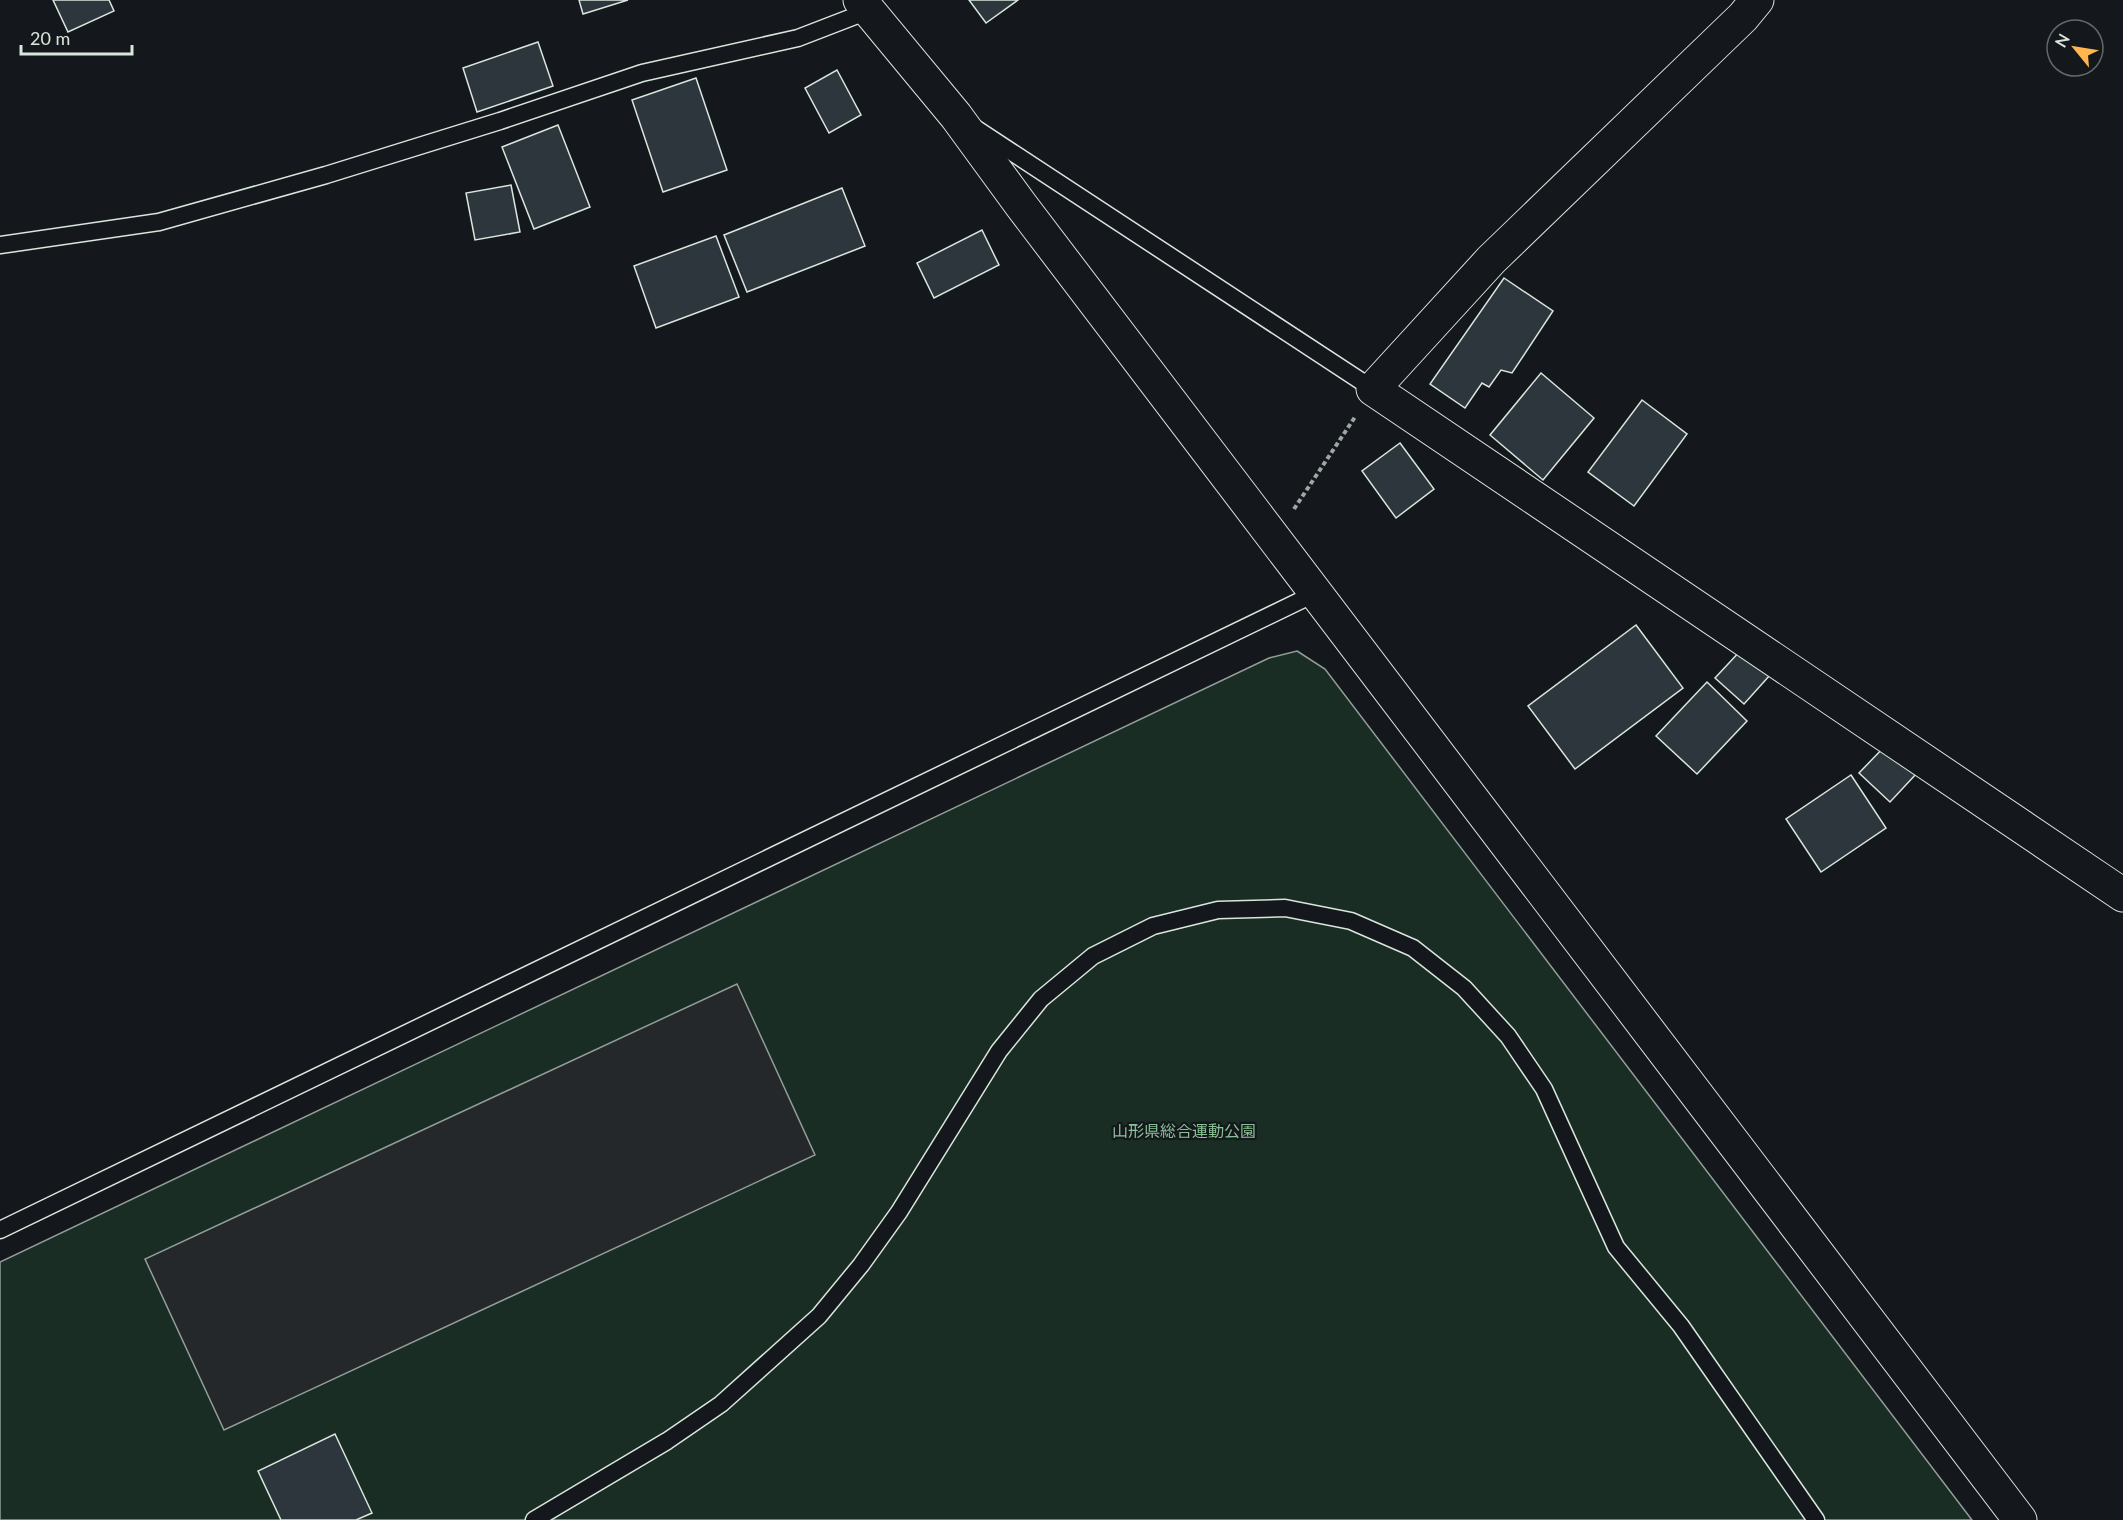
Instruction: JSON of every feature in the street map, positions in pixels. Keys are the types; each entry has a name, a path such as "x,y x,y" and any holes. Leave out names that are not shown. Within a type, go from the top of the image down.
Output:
{"street":[{"path":"1757,0 1743,17 1491,260 1374,389 2123,895"},
{"path":"864,5 956,116 1021,205 2020,1520"}],"lane":[{"path":"0,245 159,222 424,145 642,73 798,38 864,5"},
{"path":"956,116 1374,389"},
{"path":"0,1230 1316,593"},
{"path":"534,1520 667,1441 721,1404 819,1316 861,1265 899,1212 999,1052 1041,999 1093,956 1153,926 1218,910 1285,908 1351,921 1413,948 1464,988 1508,1035 1544,1089 1616,1247 1681,1326 1816,1520"}],"path":[{"path":"1275,537 1374,389"}],"green space":[{"name":"山形県総合運動公園","path":"1297,651 1325,669 1972,1520 0,1520 0,1262 1269,658"}],"shaded area":[{"path":"737,984 815,1155 224,1430 145,1259"}],"building":[{"path":"53,0 109,0 114,11 68,32"},
{"path":"579,0 628,0 583,14"},
{"path":"969,0 1018,0 986,23"},
{"path":"538,42 553,86 477,112 463,68"},
{"path":"837,70 861,115 829,133 805,88"},
{"path":"696,78 727,170 663,192 632,100"},
{"path":"558,125 590,207 534,229 502,147"},
{"path":"511,185 520,232 475,240 466,193"},
{"path":"842,188 865,246 747,292 724,235"},
{"path":"982,230 999,265 934,298 917,263"},
{"path":"716,236 739,297 656,328 634,266"},
{"path":"1504,278 1553,311 1512,373 1501,370 1489,387 1482,383 1465,408 1430,384"},
{"path":"1541,373 1594,418 1543,480 1490,435"},
{"path":"1642,400 1687,434 1634,506 1588,472"},
{"path":"1400,443 1434,489 1396,518 1362,471"},
{"path":"1636,625 1683,688 1575,769 1528,706"},
{"path":"1742,649 1770,675 1744,704 1715,678"},
{"path":"1707,682 1747,721 1697,774 1656,736"},
{"path":"1887,744 1917,773 1890,802 1859,773"},
{"path":"1851,775 1886,828 1821,872 1786,819"},
{"path":"335,1434 372,1513 356,1520 281,1520 258,1471"}]}
